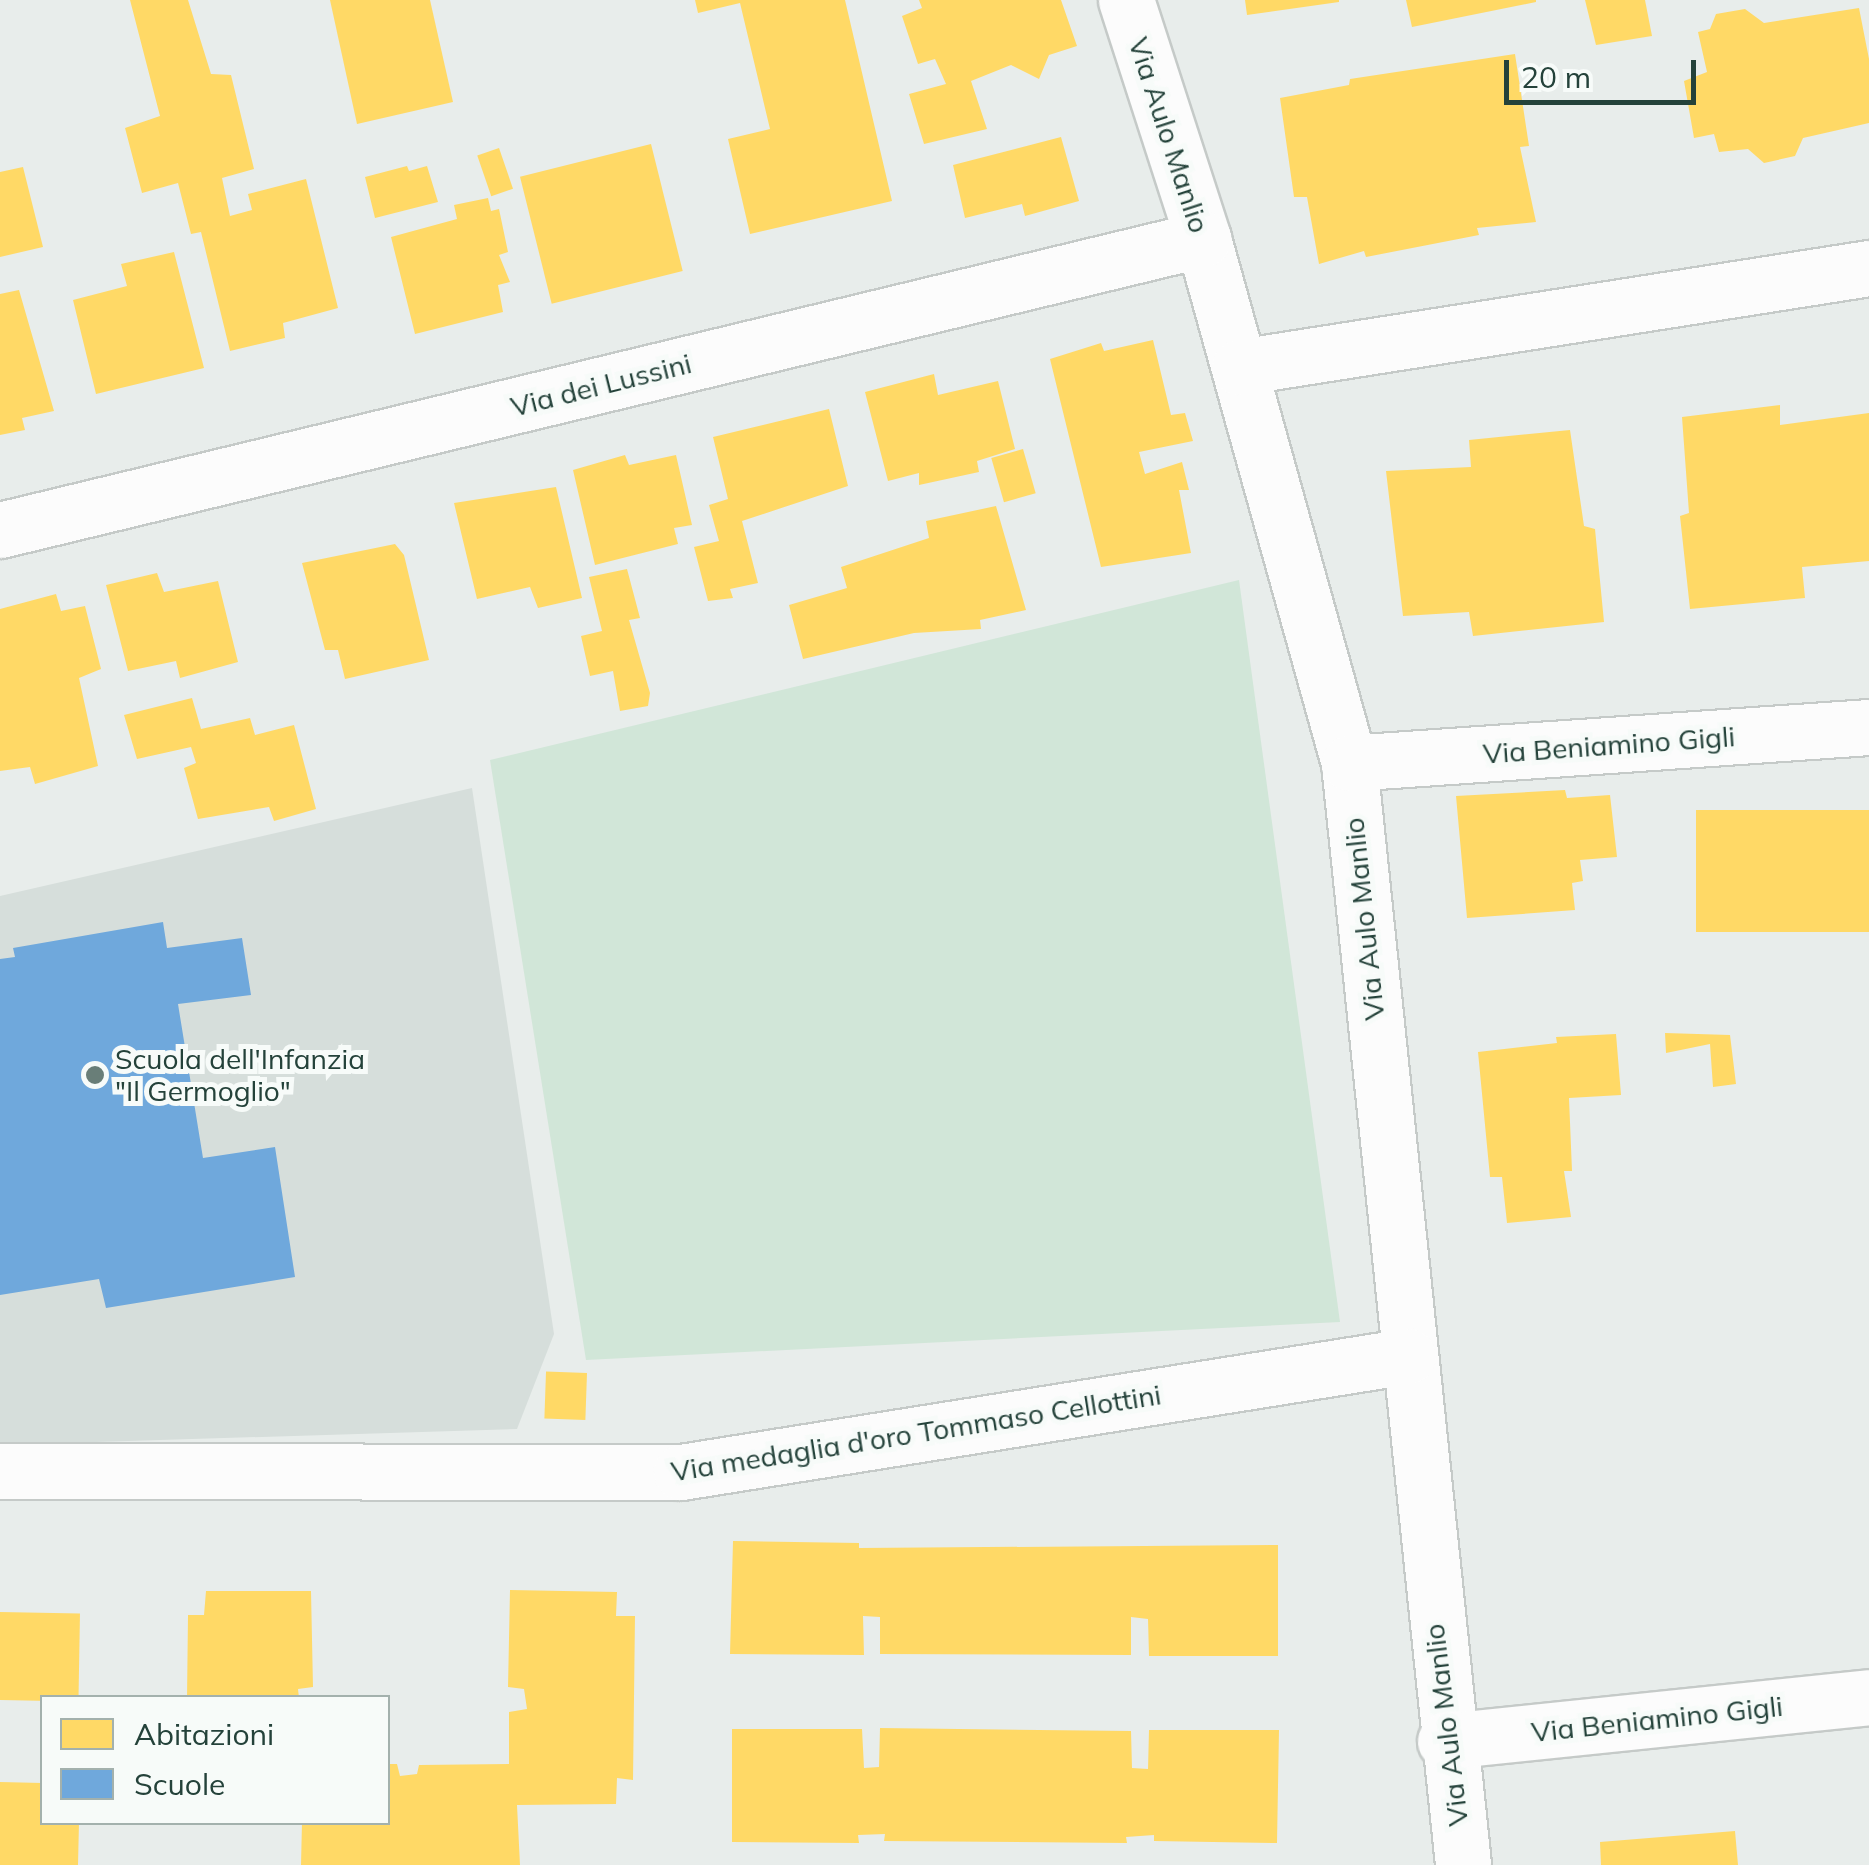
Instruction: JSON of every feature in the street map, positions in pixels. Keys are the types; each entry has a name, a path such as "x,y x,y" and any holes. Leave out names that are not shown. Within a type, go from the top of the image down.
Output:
{"street":[{"name":"Via Aulo Manlio","path":"1126,0 1202,239 1349,764 1445,1741 1463,1865"},
{"name":"Via dei Lussini","path":"0,530 1202,239"},
{"path":"1238,367 1869,268"},
{"name":"Via Beniamino Gigli","path":"1349,764 1869,726"},
{"name":"Via medaglia d'oro Tommaso Cellottini","path":"0,1471 680,1472 1408,1356"},
{"name":"Via Beniamino Gigli","path":"1445,1741 1869,1697"}],"shaded area":[{"path":"472,788 554,1334 517,1429 0,1445 0,896"}],"green space":[{"path":"1239,580 1340,1322 586,1360 490,760"}],"building: Abitazioni":[{"path":"130,0 188,0 211,74 231,75 254,169 222,178 230,216 252,210 248,194 306,179 338,308 283,323 285,338 230,351 201,232 191,234 178,183 142,193 125,128 160,116"},
{"path":"330,0 430,0 453,102 357,124"},
{"path":"695,0 845,0 892,201 750,234 728,139 770,129 740,3 698,13"},
{"path":"919,0 1061,0 1077,46 1049,55 1039,79 1011,65 971,81 987,129 924,144 909,94 946,84 935,59 918,64 902,16 922,8"},
{"path":"1245,0 1339,0 1339,2 1247,15"},
{"path":"1406,0 1536,0 1536,2 1412,27"},
{"path":"1585,0 1645,0 1652,36 1596,45"},
{"path":"1859,8 1869,59 1869,123 1803,138 1795,156 1764,163 1748,149 1719,152 1714,134 1694,138 1684,81 1707,72 1698,32 1710,29 1716,14 1745,9 1764,23"},
{"path":"1515,54 1529,146 1520,147 1536,222 1477,228 1479,235 1366,257 1364,251 1319,264 1307,197 1294,197 1280,98 1349,85 1350,79"},
{"path":"1061,137 1079,201 1025,216 1022,204 965,218 953,165"},
{"path":"651,144 683,271 552,304 520,177"},
{"path":"499,148 513,189 491,196 477,155"},
{"path":"407,166 409,171 427,166 438,202 375,218 365,177"},
{"path":"23,167 43,247 0,257 0,172"},
{"path":"488,198 491,211 499,209 508,252 499,255 510,282 498,285 503,312 415,334 391,237 457,219 454,205"},
{"path":"174,252 204,368 96,394 73,300 127,286 121,264"},
{"path":"19,290 54,411 22,418 25,430 0,435 0,294"},
{"path":"1153,340 1171,415 1185,413 1193,441 1139,452 1145,474 1182,462 1189,490 1179,490 1191,553 1101,567 1050,359 1101,343 1104,351"},
{"path":"934,374 938,395 998,381 1015,449 977,461 979,472 919,485 919,473 888,481 865,392"},
{"path":"1780,405 1780,425 1869,413 1869,561 1802,567 1805,598 1690,609 1680,516 1689,513 1682,417"},
{"path":"829,409 848,486 742,521 758,583 730,589 733,598 708,601 694,547 719,541 709,505 728,499 713,437"},
{"path":"1570,430 1584,526 1595,529 1604,622 1473,636 1469,612 1403,616 1386,471 1471,467 1469,440"},
{"path":"1023,449 1036,493 1004,502 991,458"},
{"path":"625,455 629,465 676,455 692,525 674,528 678,544 595,565 573,470"},
{"path":"556,487 582,598 538,608 530,587 477,599 454,503"},
{"path":"996,506 1026,610 980,620 981,629 914,633 803,659 789,605 847,588 841,567 929,538 926,521"},
{"path":"395,544 404,555 429,660 345,679 338,650 325,650 302,563"},
{"path":"627,569 640,618 629,620 650,693 648,706 620,711 613,671 590,676 581,636 602,631 589,577"},
{"path":"157,573 164,592 218,581 238,662 180,678 176,661 128,671 106,585"},
{"path":"56,594 61,611 85,606 101,669 79,678 98,766 35,784 30,767 0,771 0,609"},
{"path":"192,698 201,729 250,718 255,735 294,725 316,809 274,821 269,807 198,819 184,768 196,763 191,747 137,759 124,715"},
{"path":"1565,790 1567,798 1610,795 1617,857 1580,860 1583,881 1572,883 1575,910 1467,918 1456,796"},
{"path":"1696,810 1869,810 1869,932 1696,932"},
{"path":"1665,1033 1730,1035 1736,1084 1713,1087 1710,1044 1666,1053"},
{"path":"1616,1034 1621,1095 1569,1098 1572,1171 1564,1171 1571,1217 1507,1223 1502,1177 1490,1177 1478,1052 1557,1043 1556,1037"},
{"path":"546,1372 587,1373 585,1420 544,1419"},
{"path":"733,1541 859,1543 859,1548 1278,1545 1278,1656 1149,1656 1148,1619 1131,1617 1131,1655 880,1654 880,1617 863,1616 864,1655 730,1654"},
{"path":"510,1590 617,1592 616,1616 635,1616 633,1780 617,1778 616,1804 517,1805 520,1865 301,1865 302,1825 390,1825 390,1764 397,1764 400,1776 417,1774 419,1765 509,1764 509,1712 527,1709 524,1689 508,1687"},
{"path":"206,1591 311,1591 313,1687 298,1689 299,1695 187,1695 188,1615 204,1615"},
{"path":"0,1612 80,1613 79,1695 40,1695 40,1701 0,1700"},
{"path":"880,1728 1131,1731 1132,1768 1148,1769 1149,1730 1279,1730 1277,1843 1154,1841 1154,1835 1126,1837 1127,1843 884,1841 885,1834 858,1835 859,1843 732,1842 732,1729 862,1729 864,1768 879,1767"},
{"path":"0,1782 40,1783 40,1825 79,1825 78,1865 0,1865"},
{"path":"1735,1831 1738,1865 1601,1865 1600,1842"}],"building: Scuole":[{"name":"Scuola dell'Infanzia \"Il Germoglio\"","path":"163,922 167,948 242,938 251,995 178,1004 203,1158 275,1147 295,1277 106,1308 99,1279 0,1295 0,959 15,957 13,948"}],"place":[{"name":"Scuola dell'Infanzia \"Il Germoglio\"","path":"95,1075"}]}
